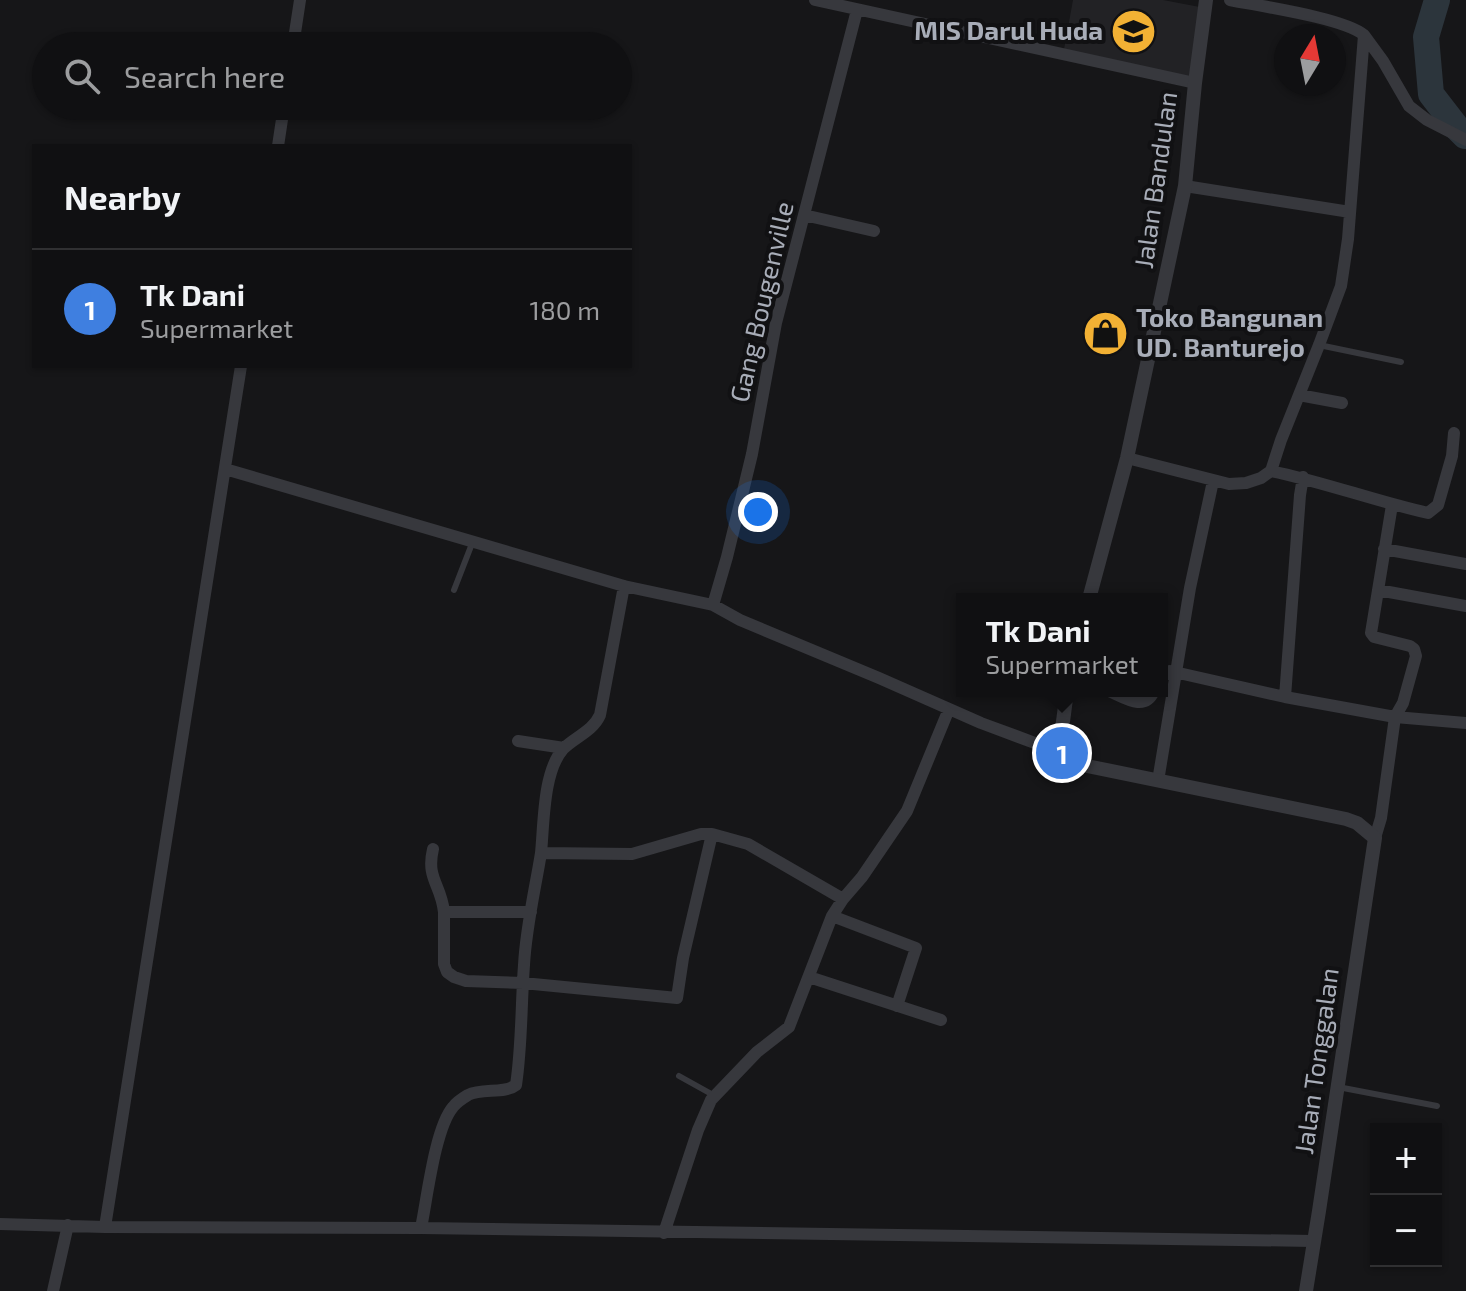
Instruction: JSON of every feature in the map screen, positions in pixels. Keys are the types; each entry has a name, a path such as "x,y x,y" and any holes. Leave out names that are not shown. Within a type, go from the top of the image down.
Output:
{"street":[{"path":"295,32 300,0"},
{"path":"815,0 858,5 1195,83"},
{"name":"Jalan Bandulan","path":"1091,593 1127,458 1185,186 1206,0"},
{"path":"1230,0 1325,20 1359,31 1383,61 1409,106 1427,120 1466,140"},
{"name":"Gang Bougenville","path":"713,605 752,454 776,323 858,5"},
{"path":"1127,458 1229,484 1246,483 1271,471 1341,286 1346,259 1364,35"},
{"path":"278,144 282,120"},
{"path":"1185,186 1350,212"},
{"path":"804,215 874,231"},
{"path":"105,1227 241,368"},
{"path":"1299,395 1342,403"},
{"path":"1271,471 1303,477 1428,513 1438,505 1452,456 1454,433"},
{"path":"225,469 624,586 713,605 740,620 981,723 1059,752 1074,762 1346,819 1357,823 1375,838 1381,818 1395,717 1403,703 1416,659 1414,649 1406,644 1372,635 1392,505"},
{"path":"1285,697 1303,477"},
{"path":"1158,781 1190,588 1213,481"},
{"path":"1384,549 1466,564"},
{"path":"421,1228 440,1133 454,1105 469,1094 508,1089 516,1085 526,942 541,853 548,786 555,762 564,748 597,723 624,586"},
{"path":"1378,590 1466,606"},
{"path":"1168,672 1395,717 1466,723"},
{"path":"1059,752 1066,697"},
{"path":"1124,697 1145,702 1152,697"},
{"path":"664,1233 711,1100 757,1052 789,1027 832,916 907,811 949,709"},
{"path":"518,741 564,748"},
{"path":"541,853 632,854 701,834 712,834 748,844 843,899"},
{"path":"433,849 431,876 441,894 444,912 444,964 447,972 454,977 466,981 523,983 677,998 683,958 712,834"},
{"name":"Jalan Tonggalan","path":"1306,1291 1375,838"},
{"path":"444,912 531,912"},
{"path":"832,916 916,948 897,1006"},
{"path":"809,977 941,1020"},
{"path":"0,1224 1313,1241"},
{"path":"53,1291 68,1225"}],"lane":[{"path":"1319,345 1401,362"},
{"path":"454,590 473,541"},
{"path":"679,1076 715,1096"},
{"path":"1338,1087 1437,1106"}],"shaded area":[{"name":"MIS Darul Huda","path":"1073,0 1163,0 1205,8 1195,83 1063,55"}],"waterway":[{"path":"1437,0 1426,37 1431,94 1465,136"}],"place":[{"name":"MIS Darul Huda","path":"1134,31"},
{"name":"Toko Bangunan UD. Banturejo","path":"1105,333"},
{"name":"Tk Dani","path":"1062,753"}]}
